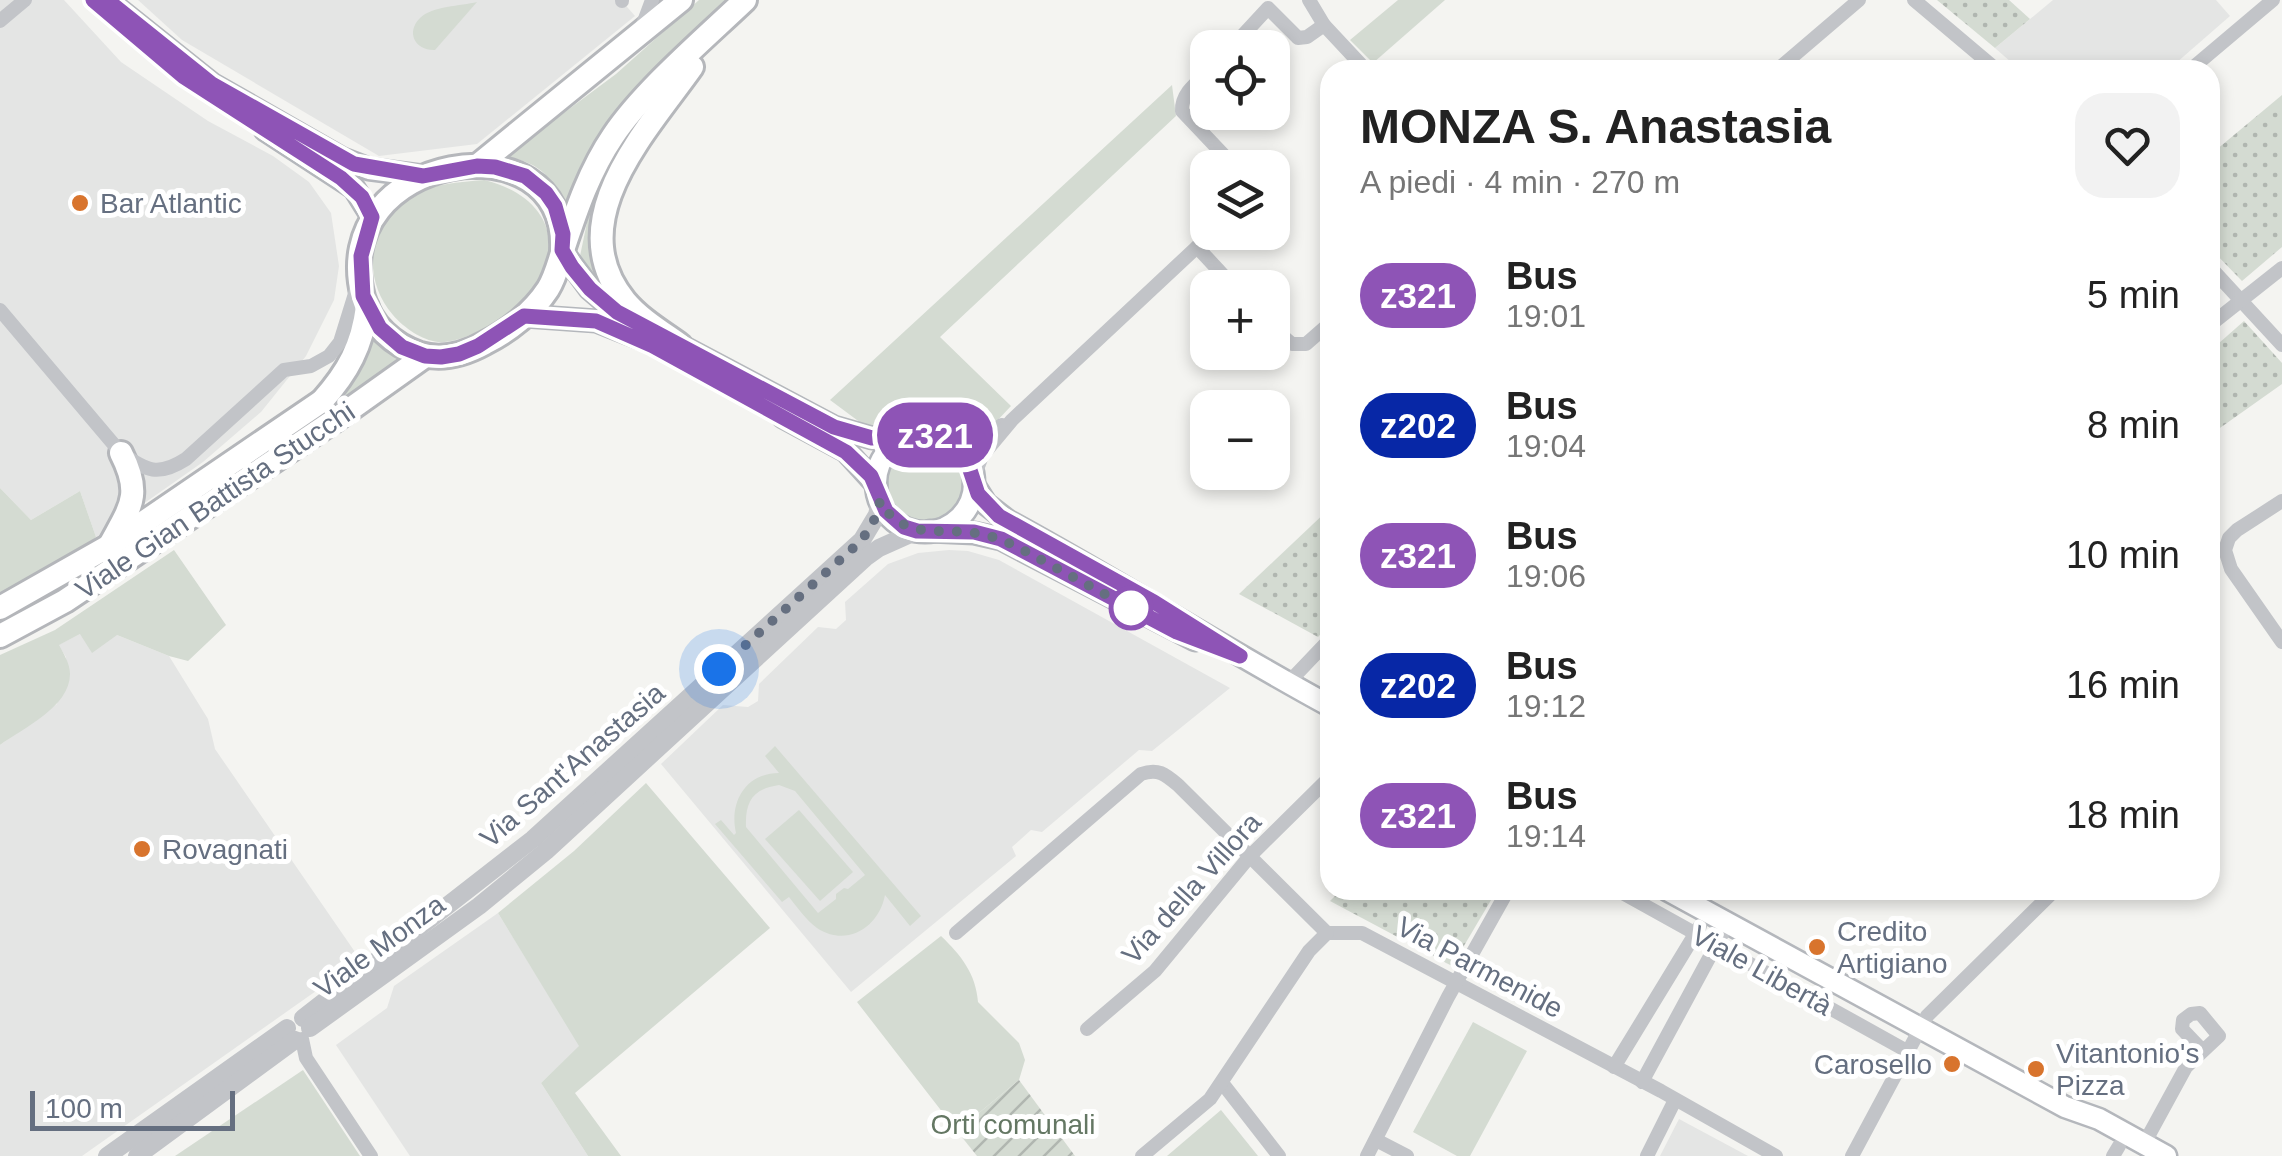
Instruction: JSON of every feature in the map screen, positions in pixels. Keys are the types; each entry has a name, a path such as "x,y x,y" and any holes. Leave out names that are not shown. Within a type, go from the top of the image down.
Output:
{"main road":[{"path":"93,0 138,42 196,86 341,178 362,197 372,217 392,194 423,176 477,166 525,176 546,193 560,220 562,250 602,301 638,324 834,427 872,438 920,434 948,439 965,455 986,504 1008,521 1320,701"},
{"path":"107,0 195,72 252,108 354,164 423,176"},
{"path":"477,166 681,0"},
{"name":"Viale Gian Battista Stucchi","path":"0,608 425,356 459,354 498,336 524,316 548,290 586,183 615,132 744,0"},
{"path":"680,345 636,312 617,288 603,254 604,214 610,190 637,144 727,17"},
{"name":"Viale Gian Battista Stucchi","path":"0,636 65,601 328,411 357,352 367,307 361,256 372,217"},
{"path":"367,307 390,339 425,356"},
{"path":"524,316 576,318 629,334 846,452 895,521 924,531 974,532 1001,539 1177,632 1240,656"},
{"path":"878,492 879,466 888,451 902,440 920,434"},
{"path":"109,546 131,505 132,476 121,454"},
{"path":"924,531 947,526 961,516 970,502 974,481"},
{"name":"Viale Libertà","path":"1686,900 2065,1107 2099,1119 2128,1150 2166,1156"}],"street":[{"path":"0,21 25,0"},
{"path":"628,45 648,16 652,0"},
{"path":"1310,0 1324,24 1357,60"},
{"path":"1790,60 1859,0"},
{"path":"1914,0 1985,60"},
{"path":"2202,60 2273,0"},
{"path":"1248,30 1268,8 1298,38 1324,24"},
{"path":"1190,90 1181,102 1182,111 1190,119"},
{"path":"1200,130 1219,150"},
{"path":"974,481 986,452 1012,420 1194,250"},
{"path":"1200,250 1219,270"},
{"path":"2220,316 2282,268"},
{"path":"0,310 121,454 158,472 170,470 186,459 284,370 311,366 329,356 340,342 361,274"},
{"path":"2220,277 2282,345"},
{"path":"1290,342 1306,344 1320,332"},
{"path":"948,439 983,437 1012,420"},
{"name":"Via Sant'Anastasia","path":"461,896 601,779 862,540 877,515 878,492"},
{"path":"2282,500 2237,530 2228,538 2225,550 2231,570 2282,642"},
{"name":"Via Sant'Anastasia","path":"480,906 865,558 879,548 924,531"},
{"path":"1288,683 1320,649"},
{"path":"956,933 1141,774 1151,771 1164,772 1327,933 1309,951 1210,1099 1142,1156"},
{"name":"Via della Villora","path":"1088,1029 1154,971 1250,856 1320,787"},
{"name":"Viale Monza","path":"137,1156 300,1031 461,896"},
{"path":"1368,1156 1502,900"},
{"name":"Viale Libertà","path":"1635,900 1907,1051"},
{"path":"1852,1156 1918,1028 1936,1005 2046,900"},
{"name":"Viale Monza","path":"107,1156 300,1031 480,906"},
{"path":"1614,1066 1708,912"},
{"path":"1642,1082 1728,923"},
{"name":"Via Parmenide","path":"1327,933 1362,933 1776,1156"},
{"path":"300,1031 306,1058 371,1156"},
{"path":"2128,1150 2186,1067 2203,1051"},
{"path":"1222,1084 1279,1156"},
{"path":"1647,1156 1676,1100"},
{"path":"1376,1140 1406,1156"}],"shaded area":[{"path":"0,0 64,0 121,62 208,121 273,156 309,182 331,213 339,266 334,300 306,356 261,412 203,462 96,537 80,491 31,520 0,488"},
{"path":"138,0 621,0 635,16 477,144 379,156 182,40"},
{"path":"2053,0 2216,0 2230,16 2179,60 2009,60 1995,48"},
{"path":"949,550 999,560 1230,688 1152,751 1139,750 1042,832 1031,830 1012,847 1016,856 851,992 661,764 723,705 748,707 758,701 759,684 818,627 836,629 846,620 845,602 888,564 918,553"},
{"name":"Rovagnati","path":"80,634 117,635 169,656 208,719 215,749 355,952 366,951 360,960 82,1156 0,1156 0,745 57,704 66,657 58,645"},
{"path":"498,913 580,1046 541,1083 588,1156 410,1156 336,1045 387,1008 394,986"},
{"path":"1679,1119 1748,1156 1660,1156"}],"green space":[{"path":"699,0 732,0 566,208 544,173 529,163 506,156 616,74"},
{"path":"1398,0 1445,0 1376,60 1370,60 1350,40"},
{"path":"1937,0 2009,0 2030,19 1995,48"},
{"path":"477,2 435,50 423,48 415,40 413,29 425,14"},
{"path":"1172,85 1176,116 940,337 1011,406 995,423 977,433 956,431 926,420 865,426 830,400"},
{"path":"2282,95 2282,247 2242,281 2220,258 2220,147"},
{"path":"484,180 518,194 540,215 547,229 547,262 533,291 495,322 450,341 426,339 402,324 383,301 373,268 377,235 396,207 410,196 436,186"},
{"path":"601,183 594,233 604,284 596,281 580,256 590,208"},
{"path":"2244,321 2282,363 2282,384 2220,428 2220,342"},
{"path":"373,334 405,359 335,407 362,369"},
{"path":"926,444 954,455 965,483 954,511 926,522 898,511 887,483 898,455"},
{"path":"0,488 31,520 80,491 96,537 64,564 0,594"},
{"path":"1320,517 1318,637 1239,594"},
{"path":"174,550 226,625 188,661 117,635 92,653 80,634 59,645 70,674 62,697 44,716 0,745 0,655 55,630"},
{"path":"775,746 921,916 910,926 885,895 869,925 839,936 817,928 789,897 782,902 715,824 721,820 736,833 735,811 742,792 757,778 779,773 765,756","holes":["779,785 795,791 865,875 836,894 836,899 818,913 746,827 749,803 757,793"]},
{"path":"646,783 770,928 575,1093 621,1156 588,1156 541,1083 579,1046 498,913 574,851"},
{"path":"799,810 853,872 820,901 765,839"},
{"path":"1331,900 1491,900 1452,966"},
{"path":"941,936 966,966 978,1002 1019,1043 1025,1060 1019,1080 957,1131 857,1002"},
{"path":"1473,1022 1527,1051 1470,1156 1457,1156 1413,1132"},
{"path":"303,1070 360,1156 175,1156"},
{"name":"Orti comunali","path":"1019,1080 1075,1156 977,1156 957,1131"},
{"path":"1221,1110 1258,1156 1167,1156"}],"bus line":[{"name":"z321","path":"93,0 138,42 210,96 354,188 372,217 361,256 363,296 380,328 402,347 425,356 459,354 498,336 524,316 576,318 618,328 846,452 871,476 886,511 904,527 917,531 974,532 1001,539 1177,632 1240,656 1154,602 999,516 978,494 971,465 948,439 934,434 872,438 834,427 617,312 572,267 562,250 563,234 555,206 525,176 477,166 423,176 354,164 212,84 107,0"}],"place":[{"name":"Bar Atlantic","path":"80,203"},
{"name":"Rovagnati","path":"142,849"},
{"name":"Credito Artigiano","path":"1817,947"},
{"name":"Carosello","path":"1952,1064"},
{"name":"Vitantonio's Pizza","path":"2036,1069"}],"route":[{"path":"719,669 862,540 871,528 880,501 904,527 917,531 974,532 1001,539 1146,616 1131,608"}]}
